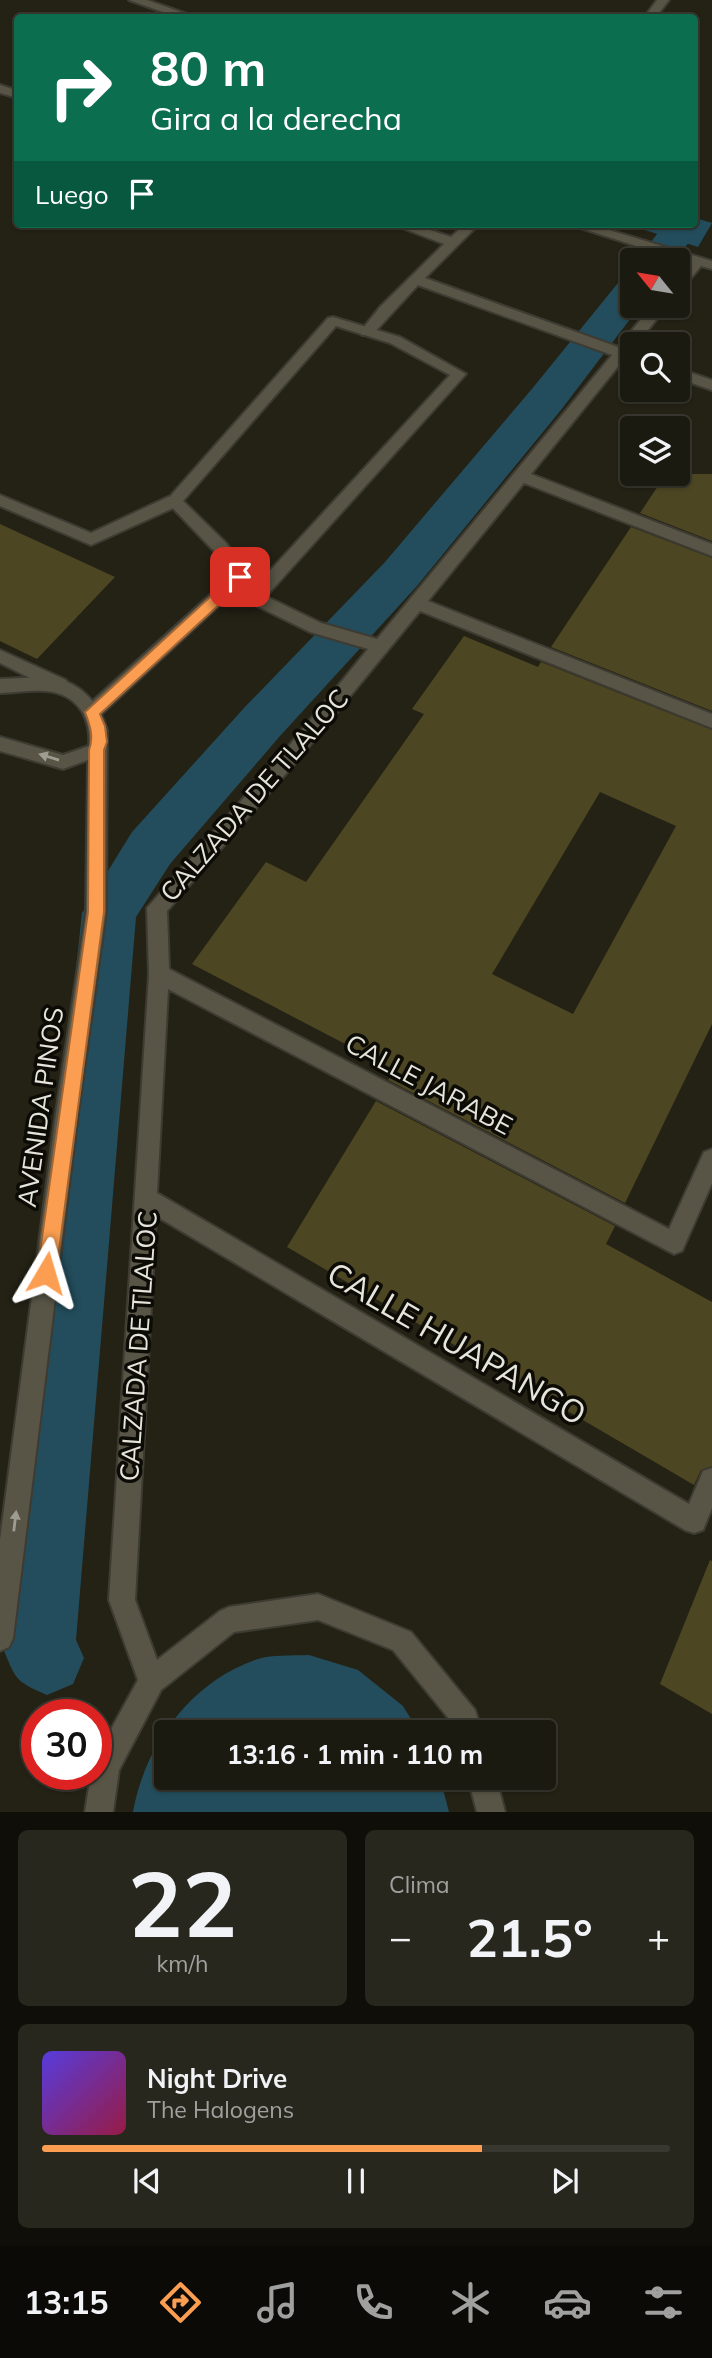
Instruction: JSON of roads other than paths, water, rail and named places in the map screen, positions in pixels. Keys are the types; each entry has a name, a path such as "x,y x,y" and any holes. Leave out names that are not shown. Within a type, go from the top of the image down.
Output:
{"street":[{"path":"135,0 180,14"},
{"path":"652,14 663,0"},
{"path":"411,228 454,243"},
{"path":"367,332 385,310 468,228"},
{"path":"588,228 705,263"},
{"path":"690,275 705,263"},
{"path":"418,280 620,352"},
{"name":"CALZADA DE TLALOC","path":"152,1681 122,1600 159,974 157,908 290,757 376,645 417,603 521,476 620,363"},
{"path":"690,377 712,385"},
{"path":"521,476 712,550"},
{"path":"0,500 91,538 174,501"},
{"path":"0,656 60,685 83,701 92,712 240,577"},
{"path":"256,598 316,628 376,645"},
{"path":"417,603 712,721"},
{"path":"0,686 60,685"},
{"name":"AVENIDA PINOS","path":"0,1638 62,1153 96,912 99,742 98,726 92,712"},
{"path":"0,744 63,762 97,750"},
{"name":"CALLE JARABE","path":"159,974 674,1243 712,1159"},
{"name":"CALLE HUAPANGO","path":"147,1199 694,1521 712,1480"},
{"path":"99,1812 106,1767 152,1681 229,1620 318,1607 402,1642 466,1720"},
{"path":"485,1790 491,1812"}],"lane":[{"path":"333,321 395,340 460,374 256,598 220,547 174,501 333,321"}],"water":[{"path":"698,219 712,223 698,247 639,228 698,228"},
{"path":"309,1655 358,1670 403,1706 412,1720 174,1720 210,1684 255,1660 275,1656"},
{"path":"154,1752 154,1790 443,1790 449,1812 133,1812 139,1787"}],"waterway":[{"path":"666,248 673,238"},
{"path":"47,1658 39,1648 109,913 151,848 262,722 401,574 620,306"}]}
